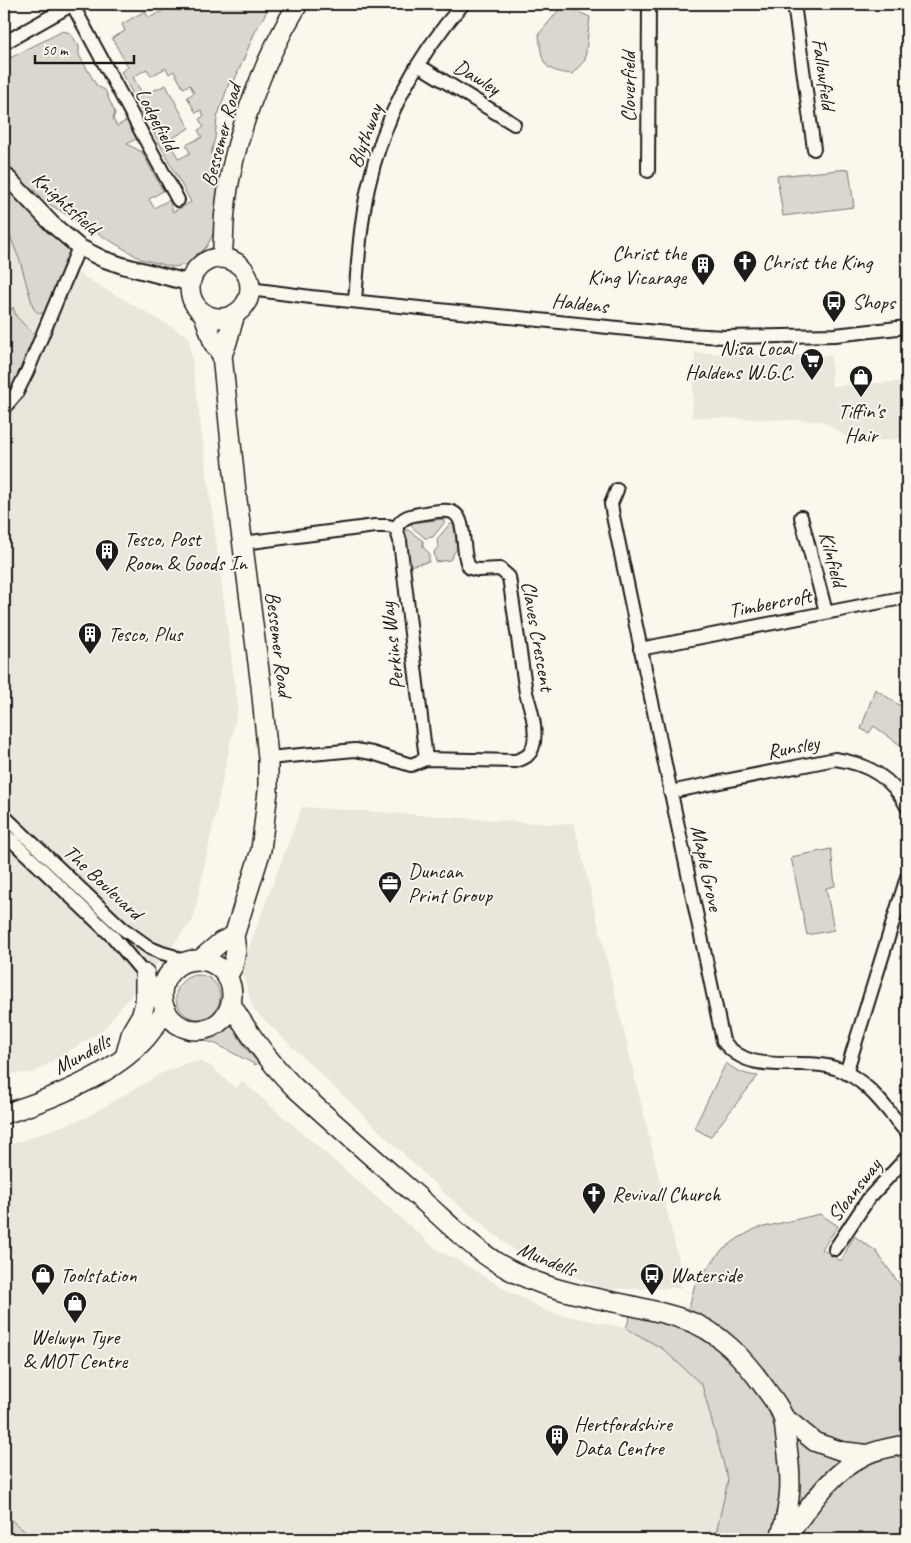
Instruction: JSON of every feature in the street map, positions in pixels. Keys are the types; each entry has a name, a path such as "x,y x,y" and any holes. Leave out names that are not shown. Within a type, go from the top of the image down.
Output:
{"main road":[{"name":"Bessemer Road","path":"222,257 225,211 242,128 260,81 298,4"},
{"path":"222,257 231,259 240,265 248,279 250,289 247,300 235,314 217,319 204,315 198,309 190,293 190,282 194,272 200,265 213,258 222,257"},
{"name":"Bessemer Road","path":"222,354 228,342 235,314"},
{"name":"Bessemer Road","path":"204,315 214,344 222,354 243,544 262,686 268,758 268,791 261,850 234,936 236,951 233,966 227,977"},
{"path":"192,961 213,964 221,970 232,986 231,1004 225,1018 218,1024 201,1030 191,1030 182,1027 172,1019 164,1002 164,983 175,968 192,961 234,936"},
{"path":"125,1057 132,1032 142,1014 145,1003 145,974"},
{"name":"Mundells","path":"4,1114 35,1104 68,1089 100,1073 125,1057 142,1042 164,1002"},
{"name":"Mundells","path":"231,1004 251,1038 278,1072 294,1088 460,1234 496,1262 557,1290 593,1299 634,1305 685,1319 710,1332 737,1352 776,1403 783,1416 791,1491 780,1539"},
{"path":"783,1416 815,1442 842,1451 867,1454"},
{"path":"785,1539 836,1475 867,1454 907,1444"}],"street":[{"name":"Lodgefield","path":"4,42 73,4 178,200"},
{"name":"Blythway","path":"355,301 363,216 368,186 388,122 418,65 449,20 463,4"},
{"name":"Cloverfield","path":"648,172 649,4"},
{"name":"Fallowfield","path":"794,4 814,149"},
{"name":"Dawley","path":"418,65 514,124"},
{"name":"Knightsfield","path":"4,174 52,224 79,247 103,259 124,266 190,282"},
{"path":"4,408 16,394 27,372 79,247"},
{"name":"Haldens","path":"250,289 687,335 724,337 835,335 907,327"},
{"name":"Maple Grove","path":"617,490 612,504 613,516 724,1041 735,1054 745,1059 769,1063 836,1068 846,1073 861,1082 907,1133"},
{"name":"Claves Crescent","path":"268,758 355,750 372,753 411,765 426,759 516,762 528,755 534,744 535,735 526,693 509,577 500,569 478,570 470,568 466,561 460,520 450,511 408,516 402,519 396,528"},
{"name":"Kilnfield","path":"801,517 826,612"},
{"path":"243,544 374,526 396,528"},
{"name":"Perkins Way","path":"396,528 400,541 426,759"},
{"name":"Timbercroft","path":"640,649 907,596"},
{"name":"Runsley","path":"670,792 836,759 853,762 880,774 899,794 907,807"},
{"name":"The Boulevard","path":"4,816 122,928 150,948 192,961"},
{"name":"The Boulevard","path":"4,833 114,938 145,974 164,1002"},
{"path":"846,1073 907,877"},
{"name":"Sloansway","path":"835,1249 869,1198 907,1156"}],"shaded area":[{"path":"158,4 271,4 255,32 233,84 230,80 217,118 211,154 224,178 214,232 207,246 193,261 185,265 173,267 141,259 49,204 19,180 4,157 4,61 63,31 70,33 79,46 79,55 97,86 105,90 115,113 113,119 117,126 133,117 143,135 127,144 142,152 163,191 149,199 154,208 169,200 173,212 191,202 151,128 154,124 148,115 144,115 121,72 128,67 112,38 125,31 122,24 145,11 149,18 162,11","holes":["166,68 169,74 174,71 183,88 190,85 194,93 187,97 196,113 201,110 204,116 199,119 204,127 198,130 202,137 186,145 190,153 179,159 168,141 189,128 166,85 143,95 133,77 147,69 151,76"]},
{"path":"563,5 590,17 585,60 572,74 562,73 549,67 543,58 540,44 539,34"},
{"path":"849,169 854,207 783,216 777,176"},
{"path":"4,186 33,216 74,252 45,313 38,313 33,307 20,261 4,221"},
{"path":"4,211 53,261 189,337 238,707 193,920 102,1031 33,1073 4,1074"},
{"path":"13,307 16,316 36,337 19,378 4,399 4,321"},
{"path":"695,353 831,356 832,386 907,381 907,438 855,443 823,421 692,417"},
{"path":"444,519 444,523 433,537 425,538 412,527 411,523"},
{"path":"452,524 454,526 457,548 450,560 436,562 434,552 438,547 437,539"},
{"path":"404,530 408,530 423,541 423,547 429,553 429,562 408,566"},
{"path":"875,689 907,710 907,750 874,726 869,733 861,729"},
{"path":"302,807 551,824 574,823 679,1261 681,1288 605,1289 520,1255 445,1194 253,1009 241,968"},
{"path":"831,849 835,886 826,888 834,930 807,935 791,857"},
{"path":"202,975 214,981 219,988 219,1006 214,1013 207,1018 194,1019 186,1016 179,1009 176,993 179,985 186,978"},
{"path":"232,1026 258,1063 256,1065 216,1044 199,1039 212,1037"},
{"path":"199,1061 210,1066 236,1088 242,1081 439,1251 549,1312 626,1328 663,1349 702,1385 728,1480 716,1534 712,1539 34,1539 4,1514 4,1147 87,1117 160,1074 187,1063"},
{"path":"726,1063 741,1072 758,1076 710,1137 694,1128"},
{"path":"820,1214 838,1226 822,1249 841,1261 854,1236 876,1251 907,1295 907,1324 903,1331 902,1340 907,1347 907,1435 873,1445 852,1447 819,1438 796,1418 782,1395 758,1364 688,1311 695,1284 721,1251 737,1239 755,1229"},
{"path":"631,1313 689,1330 711,1343 730,1358 767,1406 779,1441 784,1494 774,1539 712,1539 716,1534 728,1480 702,1385 663,1349 626,1328"},
{"path":"800,1440 838,1459 838,1462 803,1500 799,1495 800,1468 796,1443"},
{"path":"907,1451 907,1539 796,1539 817,1503 827,1490 870,1462"},
{"path":"4,1514 34,1539 4,1539"}],"place":[{"name":"Christ the King","path":"745,283"},
{"name":"Christ the King Vicarage","path":"703,286"},
{"name":"Shops","path":"834,323"},
{"name":"Nisa Local Haldens W.G.C.","path":"812,381"},
{"name":"Tiffin's Hair","path":"861,398"},
{"name":"Tesco, Post Room & Goods In","path":"107,572"},
{"name":"Tesco, Plus","path":"90,655"},
{"name":"Duncan Print Group","path":"390,904"},
{"name":"Revivall Church","path":"594,1215"},
{"name":"Toolstation","path":"43,1296"},
{"name":"Waterside","path":"652,1296"},
{"name":"Welwyn Tyre & MOT Centre","path":"75,1324"},
{"name":"Hertfordshire Data Centre","path":"557,1457"}]}
